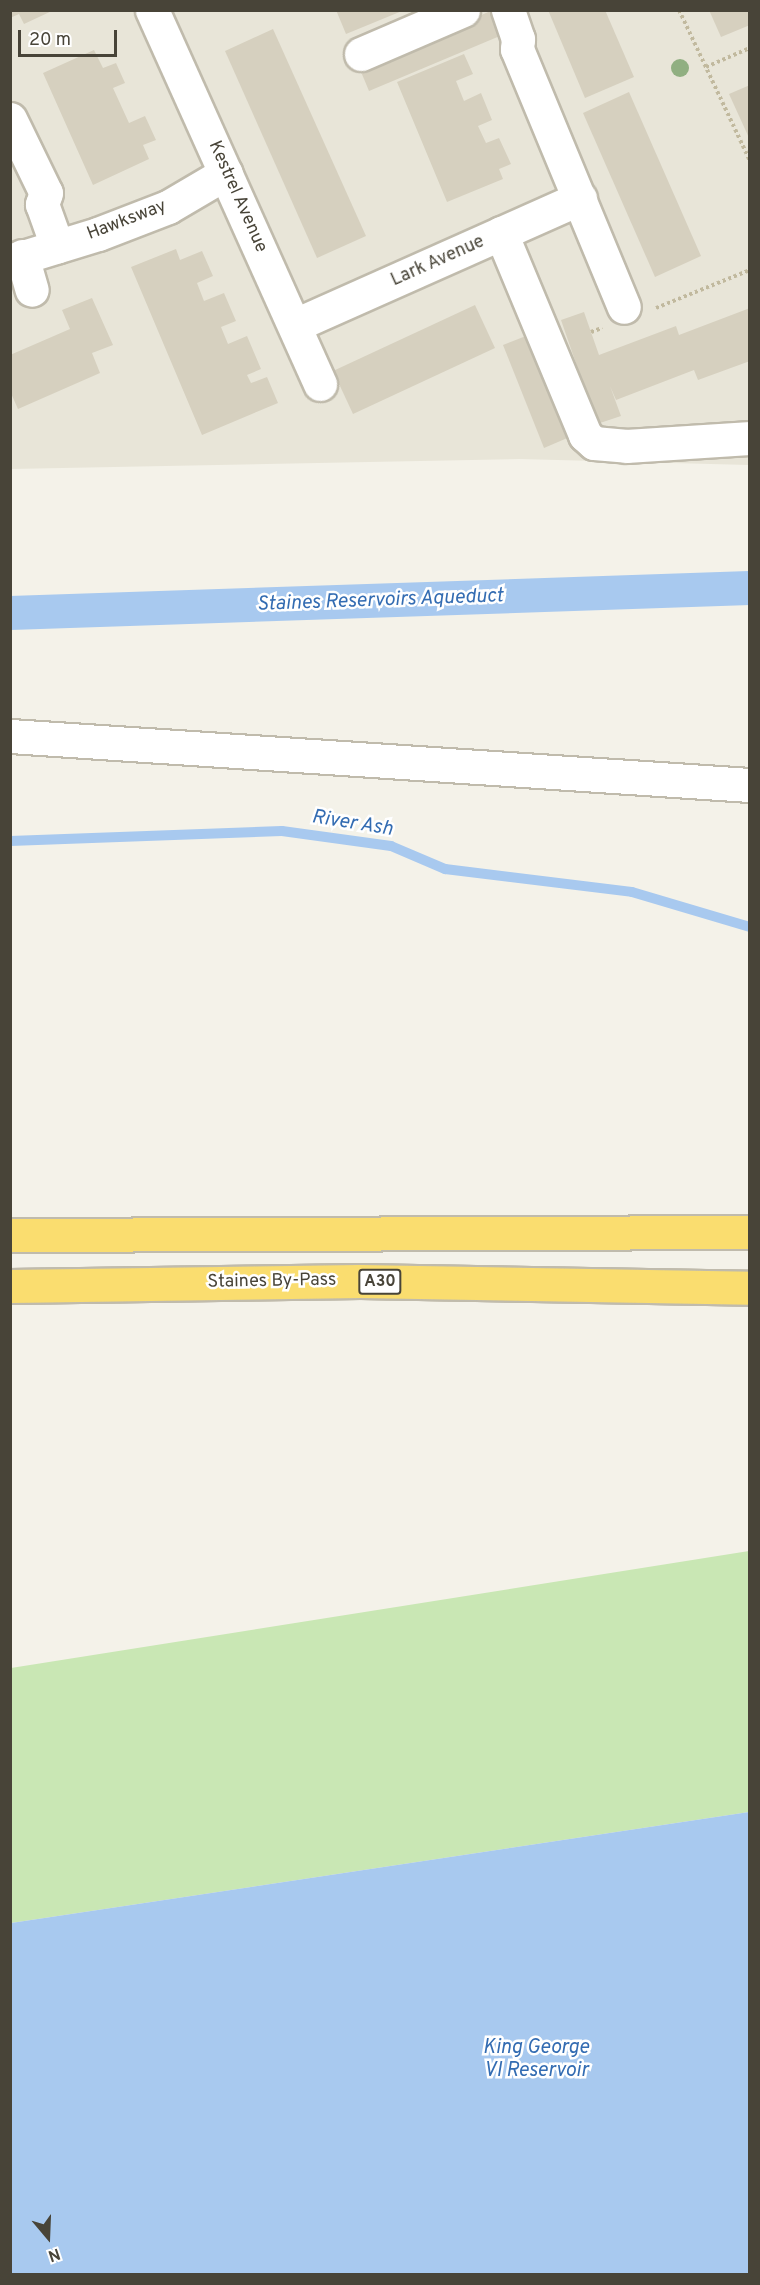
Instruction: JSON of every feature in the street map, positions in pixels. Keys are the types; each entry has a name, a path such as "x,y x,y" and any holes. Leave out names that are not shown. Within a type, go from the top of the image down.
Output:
{"highway":[{"path":"10,1235 750,1232"},
{"name":"Staines By-Pass","path":"10,1286 360,1281 750,1288"}],"street":[{"name":"Kestrel Avenue","path":"152,10 320,384"},
{"path":"362,54 463,10"},
{"path":"508,10 518,39 517,49 628,314"},
{"path":"10,119 46,193 42,204 57,246"},
{"name":"Hawksway","path":"32,290 16,258 168,207 226,173"},
{"name":"Lark Avenue","path":"295,325 580,198"},
{"path":"501,234 585,435 594,443 627,446 750,438"},
{"path":"10,736 750,785"}],"path":[{"path":"679,10 750,161"},
{"path":"706,67 750,48"},
{"path":"591,332 628,314 750,270"}],"shaded area":[{"path":"10,11 749,11 749,465 519,459 11,469"}],"green space":[{"path":"749,1551 749,1812 11,1923 11,1668"}],"water":[{"name":"King George VI Reservoir","path":"749,1812 749,2274 11,2274 11,1923"}],"building":[{"path":"10,10 54,10 24,24 19,14 10,18"},
{"path":"336,10 402,10 402,11 346,34"},
{"path":"493,10 507,33 369,91 359,67"},
{"path":"548,10 605,10 634,77 585,98"},
{"path":"709,10 750,10 750,25 721,37"},
{"path":"273,29 366,236 317,258 225,51"},
{"path":"94,50 103,68 116,63 125,83 113,88 129,123 145,116 156,140 143,145 149,159 93,185 43,73"},
{"path":"464,54 473,74 456,81 464,101 481,93 492,120 478,126 486,143 499,138 511,164 499,169 503,179 447,202 397,82"},
{"path":"750,85 750,140 729,94"},
{"path":"629,92 701,256 655,277 583,113"},
{"path":"176,249 180,260 202,251 213,276 197,283 204,301 224,293 236,321 221,327 228,344 247,336 261,369 247,375 251,383 267,377 278,403 202,435 131,267"},
{"path":"92,298 113,345 92,353 100,373 18,409 10,391 10,355 70,329 62,310"},
{"path":"475,305 495,348 353,414 333,371"},
{"path":"750,308 750,361 698,380 694,370 616,400 610,386 621,416 597,424 561,320 584,312 599,355 676,326 679,335"},
{"path":"531,334 572,436 544,448 503,345"}],"waterway":[{"name":"Staines Reservoirs Aqueduct","path":"10,613 750,588"},
{"name":"River Ash","path":"10,841 282,831 391,846 445,869 632,892 750,927"}]}
